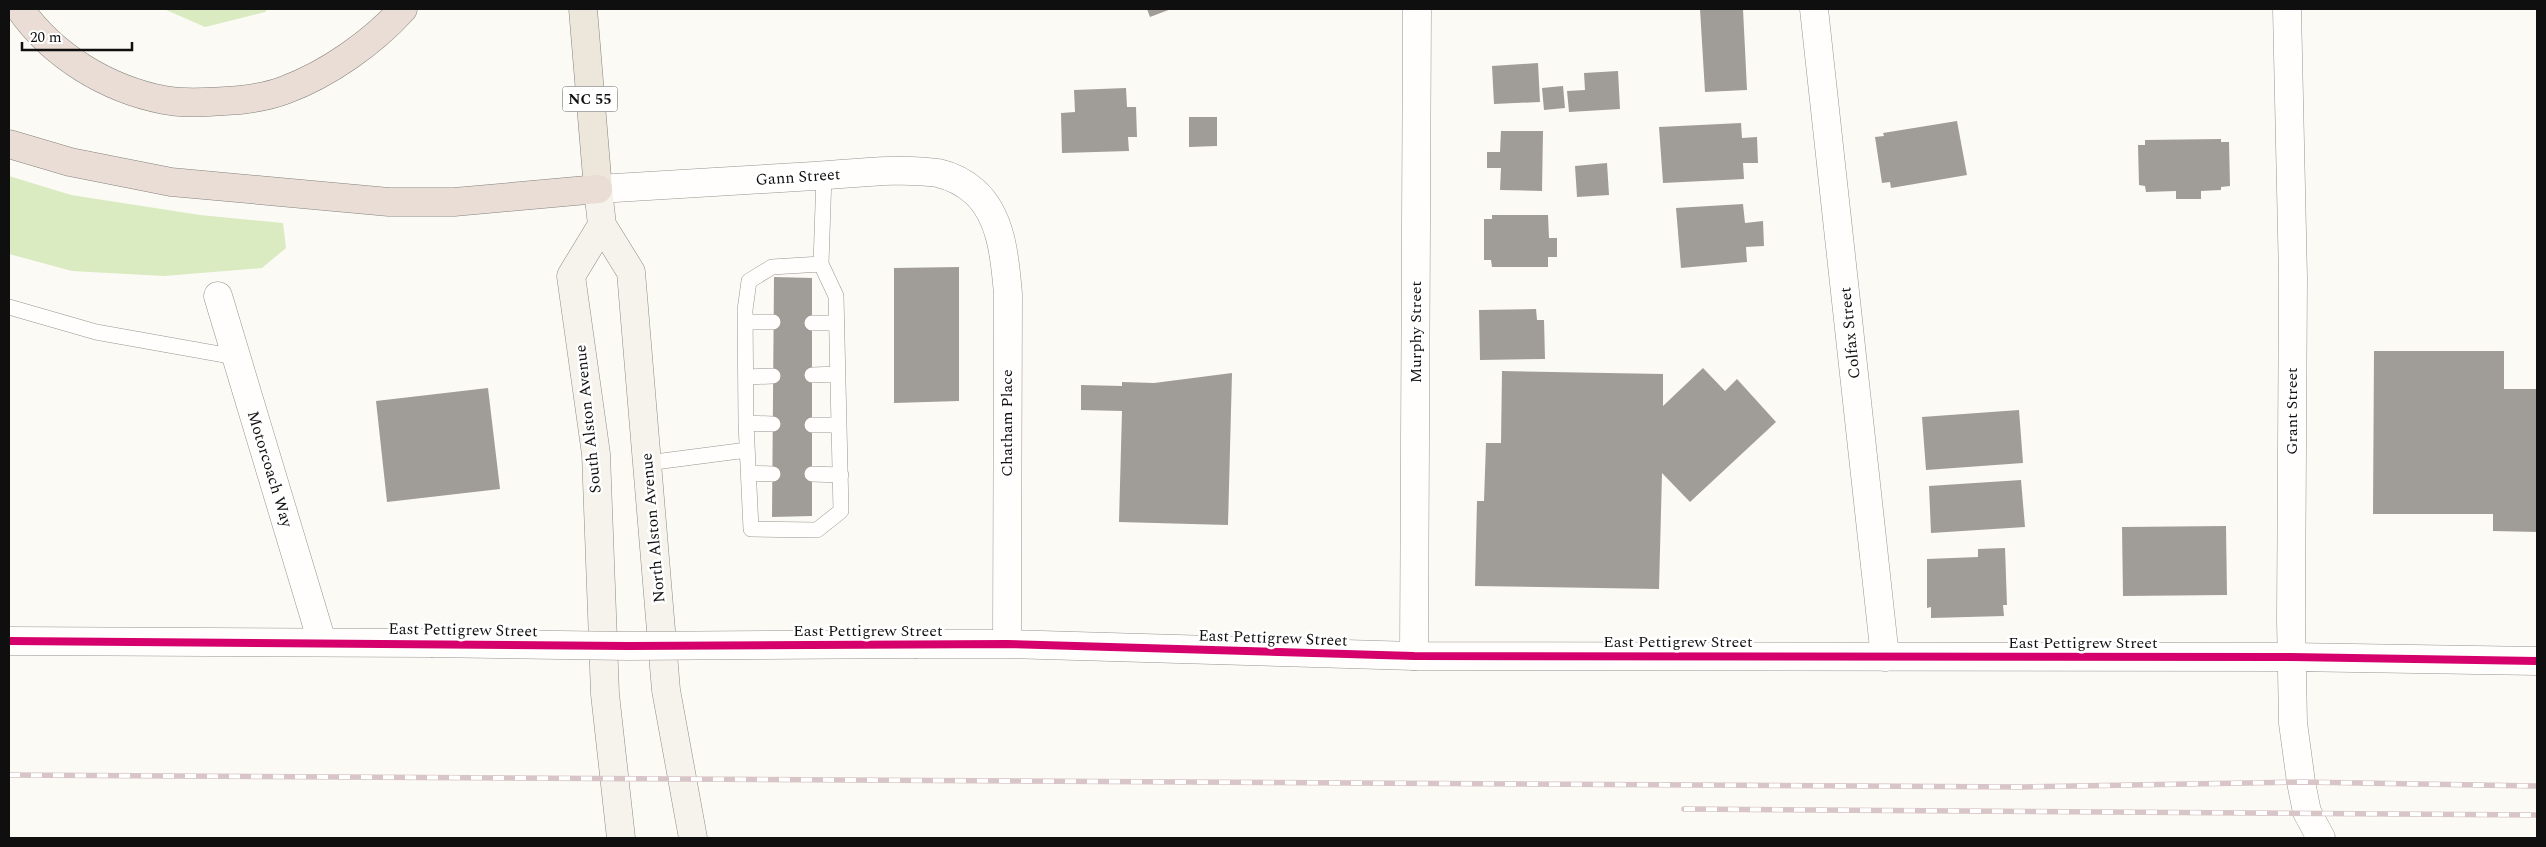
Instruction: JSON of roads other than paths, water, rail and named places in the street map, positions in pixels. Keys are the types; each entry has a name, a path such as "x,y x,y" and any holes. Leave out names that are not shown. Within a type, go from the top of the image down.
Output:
{"highway":[{"path":"20,9 34,30 73,62 116,86 165,100 195,103 241,100 283,90 320,74 360,47 404,9"},
{"path":"9,144 86,166 171,182 389,202 454,202 598,189"}],"main road":[{"name":"NC 55","path":"583,9 602,225"},
{"name":"North Alston Avenue","path":"602,225 631,272 666,690 693,838"},
{"name":"South Alston Avenue","path":"602,225 571,276 596,454 605,694 621,838"}],"street":[{"name":"Murphy Street","path":"1414,656 1417,9"},
{"name":"Colfax Street","path":"1814,9 1885,657"},
{"name":"Grant Street","path":"2287,9 2293,278 2292,658 2294,723 2300,782 2307,812 2321,838"},
{"name":"Gann Street","path":"598,189 824,176 886,170 939,174 956,179 974,191 987,205"},
{"name":"Chatham Place","path":"987,205 1001,243 1005,260 1008,294 1007,644"},
{"name":"Motorcoach Way","path":"218,296 322,642"},
{"name":"East Pettigrew Street","path":"9,641 431,642 628,646 1007,644 1414,656 2537,660"}],"lane":[{"path":"821,264 772,267 749,281 745,322 746,423 751,529 818,530 841,511 836,296 821,264 824,176"},
{"path":"9,307 96,332 236,357"},
{"path":"745,322 773,322"},
{"path":"812,323 837,323"},
{"path":"812,375 838,374"},
{"path":"746,377 773,376"},
{"path":"746,423 773,424"},
{"path":"812,425 839,425"},
{"path":"647,463 747,450"},
{"path":"748,473 772,474"},
{"path":"812,474 840,475"}],"railway":[{"path":"9,775 2022,787 2301,782 2537,786"},
{"path":"1684,809 2537,815"}]}
